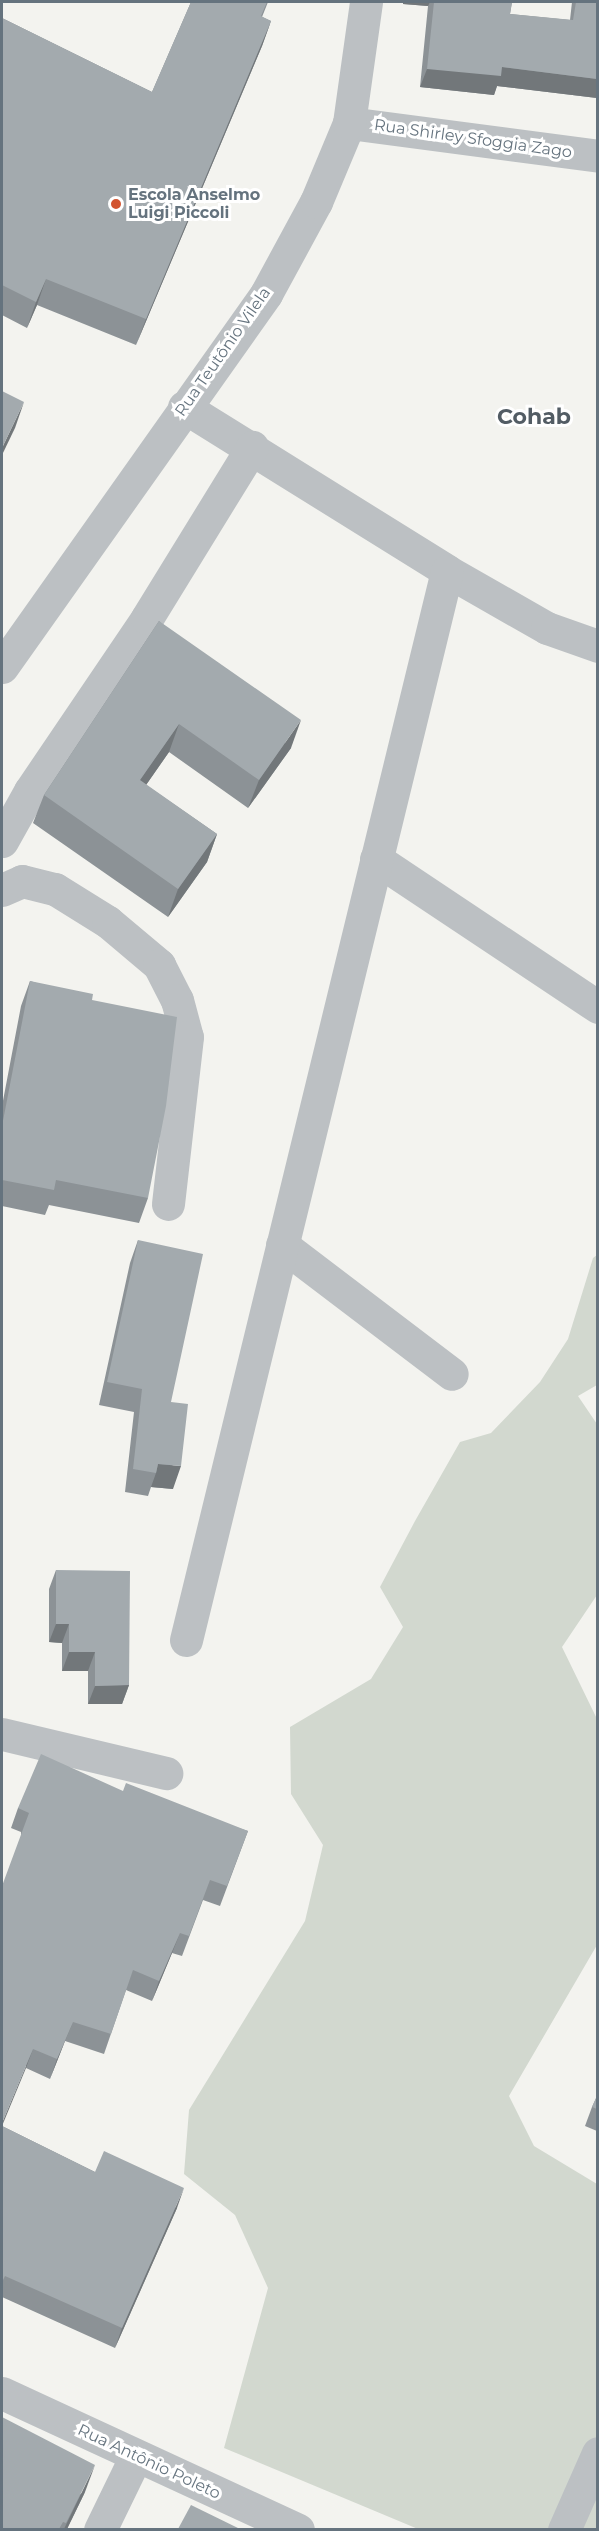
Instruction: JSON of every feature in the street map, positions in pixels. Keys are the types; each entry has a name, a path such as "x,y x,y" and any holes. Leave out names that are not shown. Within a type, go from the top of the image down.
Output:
{"street":[{"name":"Rua Teutônio Vilela","path":"2,667 266,294 316,202 349,123 366,2"},
{"name":"Rua Shirley Sfoggia Zago","path":"349,123 597,156"},
{"path":"184,407 252,447 447,571 547,628 597,646"},
{"path":"2,841 30,790 147,618 252,447"},
{"path":"186,1640 447,571"},
{"path":"376,859 597,1007"},
{"path":"2,891 22,881 55,889 83,904 159,965 177,1000 187,1037 168,1204"},
{"path":"282,1245 452,1374"},
{"path":"2,1734 166,1773"},
{"name":"Rua Antônio Poleto","path":"2,2393 298,2529"},
{"path":"564,2529 597,2453"},
{"path":"100,2529 136,2456"}],"shaded area":[{"path":"597,1255 597,1385 578,1396 597,1424 597,1595 562,1647 597,1719 597,1945 509,2096 534,2146 597,2184 597,2529 418,2529 224,2448 268,2288 235,2215 184,2174 189,2110 305,1921 323,1845 291,1794 290,1727 371,1679 403,1627 380,1587 415,1521 460,1442 491,1433 540,1382 568,1339 593,1258"}],"building":[{"name":"Escola Anselmo Luigi Piccoli","path":"191,2 267,2 261,16 271,21 146,319 46,279 36,302 2,285 2,18 152,92"},
{"path":"434,2 512,2 510,14 573,20 576,2 597,2 597,79 502,67 501,76 427,69"},
{"path":"2,391 24,402 2,448"},
{"path":"159,621 301,720 259,780 179,724 140,780 217,834 178,889 44,795"},
{"path":"30,981 93,994 92,1000 177,1017 166,1106 148,1198 56,1180 54,1190 2,1180 2,1126"},
{"path":"138,1240 203,1254 171,1402 188,1404 181,1466 158,1464 156,1473 133,1469 142,1389 107,1382"},
{"path":"56,1570 130,1571 129,1685 95,1686 95,1652 69,1652 69,1624 56,1624"},
{"path":"41,1754 123,1791 126,1783 248,1831 227,1886 210,1880 189,1936 180,1933 159,1981 133,1970 111,2034 73,2022 57,2059 33,2049 2,2123 2,1886 29,1813 18,1808"},
{"path":"597,2096 597,2109 592,2107"},
{"path":"2,2126 95,2172 104,2151 184,2188 122,2328 5,2276 2,2282"},
{"path":"2,2417 95,2465 66,2523 63,2522 59,2529 2,2529"},
{"path":"191,2505 240,2529 178,2529"}],"place":[{"name":"Escola Anselmo Luigi Piccoli","path":"116,204"}],"district":[{"name":"Cohab","path":"534,417"}]}
